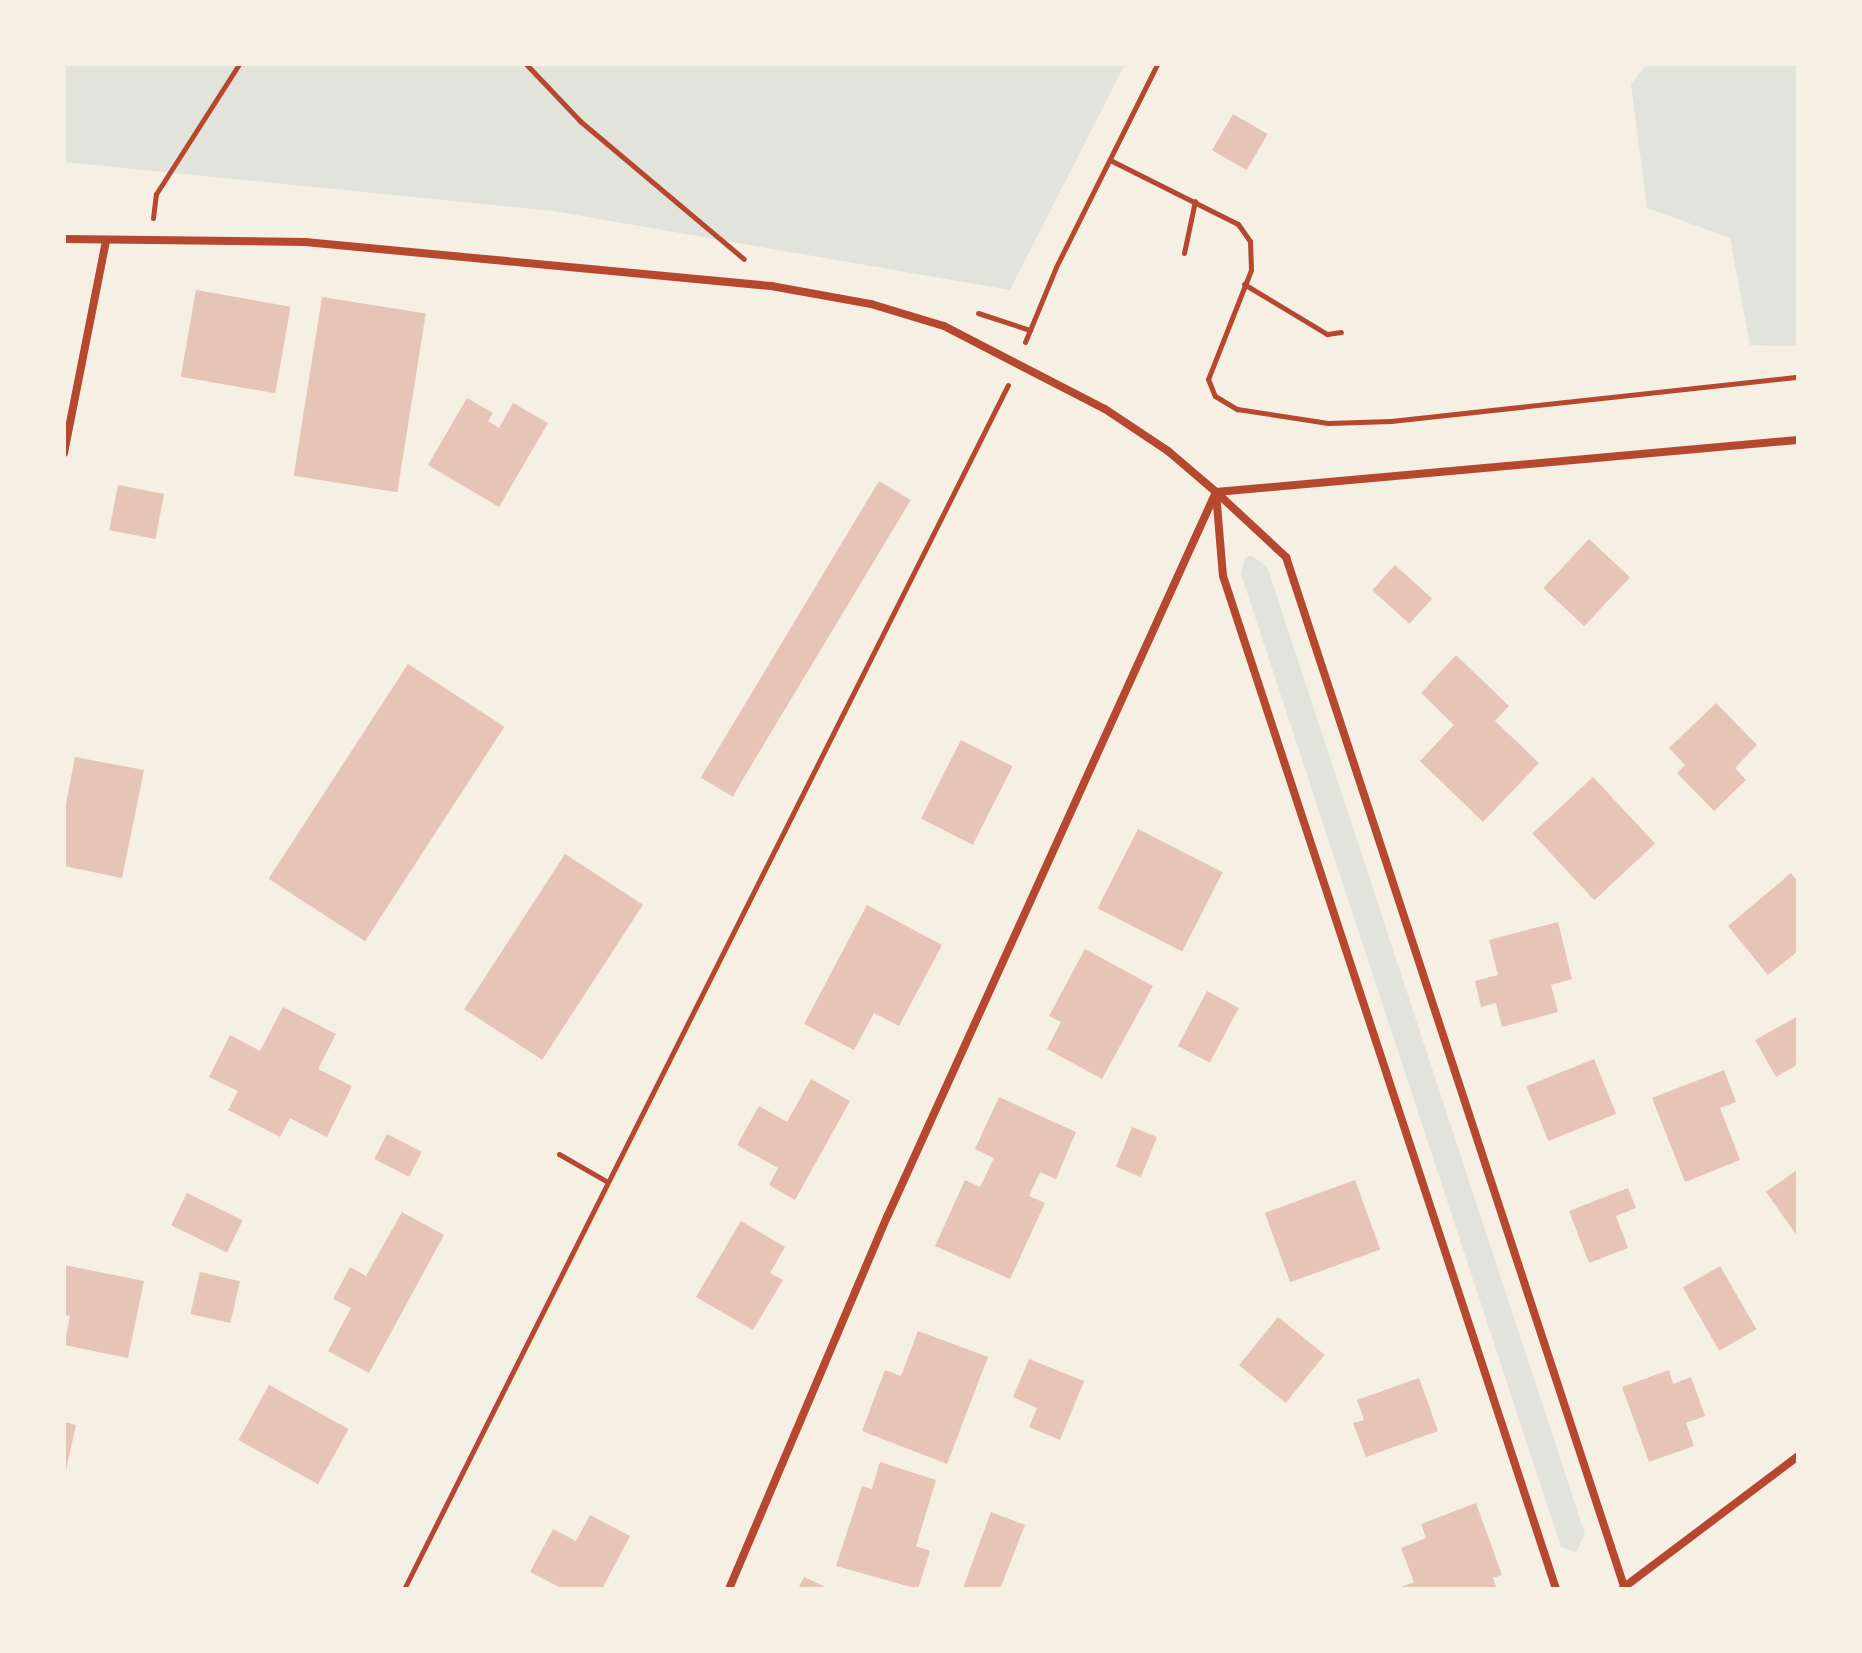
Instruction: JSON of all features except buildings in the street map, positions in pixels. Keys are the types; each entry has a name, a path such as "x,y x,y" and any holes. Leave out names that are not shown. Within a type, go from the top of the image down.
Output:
{"street":[{"path":"64,239 305,242 771,286 871,304 944,326 1118,418 1216,492 1286,557 1624,1588 1798,1456"},
{"path":"64,453 106,240"},
{"path":"1216,492 1798,440"},
{"path":"729,1589 888,1215 1216,492"},
{"path":"1216,492 1223,576 1556,1589"}],"path":[{"path":"151,240 156,194 239,64"},
{"path":"526,64 580,121 752,266"},
{"path":"404,1589 1017,363 1157,64"},
{"path":"1110,160 1238,224 1250,241 1251,270 1208,379 1215,396 1263,415 1328,423 1391,421 1798,377"},
{"path":"1184,253 1195,201"},
{"path":"1244,284 1327,334 1341,332"},
{"path":"962,308 1030,330"},
{"path":"559,1154 606,1181"}],"shaded area":[{"path":"64,64 1125,64 1010,290 553,211 64,162"},
{"path":"1647,64 1798,64 1798,346 1750,345 1730,238 1647,208 1631,84"},
{"path":"1252,556 1267,566 1585,1534 1576,1552 1561,1547 1241,574 1245,557"}]}
